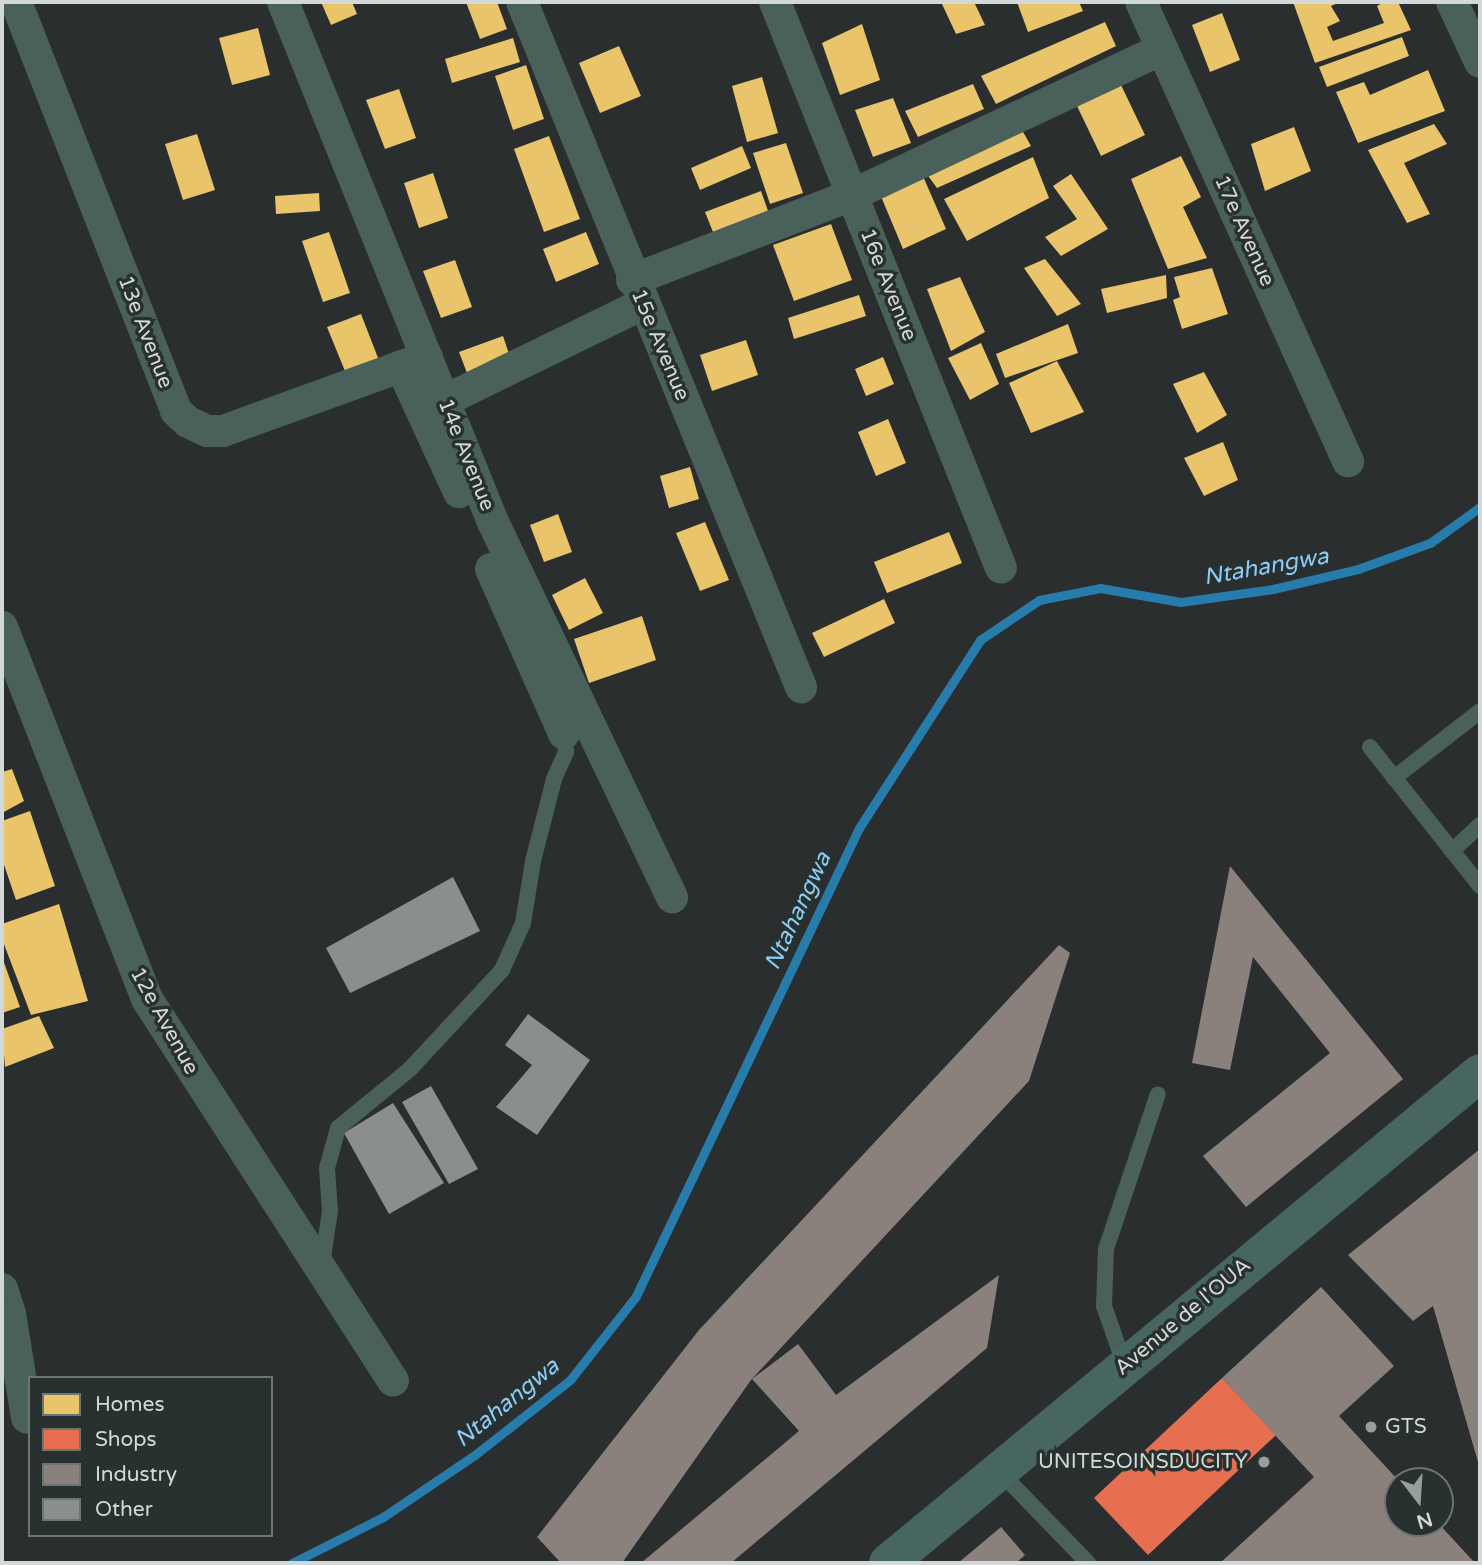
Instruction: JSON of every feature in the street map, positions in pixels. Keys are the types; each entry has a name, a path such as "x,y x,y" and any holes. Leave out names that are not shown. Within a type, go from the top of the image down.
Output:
{"main road":[{"name":"Avenue de l'OUA","path":"888,1563 1480,1073"}],"street":[{"name":"13e Avenue","path":"16,2 176,411 207,431 223,431 414,362"},
{"name":"14e Avenue","path":"283,2 414,362 444,401 519,579 672,898"},
{"name":"15e Avenue","path":"522,2 637,292 802,687"},
{"name":"16e Avenue","path":"775,2 1001,568"},
{"name":"17e Avenue","path":"1141,2 1348,461"},
{"path":"1452,2 1480,62"},
{"path":"444,401 637,292 852,195 1162,49"},
{"path":"414,362 564,734"},
{"name":"12e Avenue","path":"2,627 147,999 393,1380"},
{"path":"2,1289 10,1314 27,1418"}],"lane":[{"path":"1394,778 1480,711"},
{"path":"322,1270 330,1211 327,1168 338,1128 410,1069 502,970 523,923 533,861 554,779 566,752 564,734"},
{"path":"1370,747 1480,886"},
{"path":"1452,851 1480,825"},
{"path":"1125,1366 1104,1306 1106,1249 1158,1094"},
{"path":"999,1471 1088,1563"}],"building: Homes":[{"path":"321,2 352,2 357,14 331,25"},
{"path":"466,2 497,2 507,29 480,39"},
{"path":"941,2 974,2 985,25 956,34"},
{"path":"1017,2 1079,2 1083,11 1028,32"},
{"path":"1293,2 1340,2 1331,6 1340,21 1327,27 1333,41 1384,23 1377,6 1384,2 1398,2 1411,30 1315,63"},
{"path":"1222,13 1240,60 1210,72 1192,25"},
{"path":"1105,22 1116,46 996,104 981,76"},
{"path":"862,24 880,80 840,95 822,43"},
{"path":"258,28 270,75 232,85 219,38"},
{"path":"1402,37 1409,56 1327,87 1319,67"},
{"path":"513,38 520,62 452,83 445,59"},
{"path":"619,46 641,96 600,113 579,63"},
{"path":"526,65 544,119 513,130 495,76"},
{"path":"1428,70 1445,111 1358,143 1336,92 1364,82 1370,95"},
{"path":"762,77 778,133 747,142 732,86"},
{"path":"973,84 984,109 918,137 905,111"},
{"path":"1121,85 1145,135 1101,156 1077,106"},
{"path":"399,89 416,138 385,149 366,100"},
{"path":"893,98 911,143 873,157 855,110"},
{"path":"1018,123 1031,146 937,188 923,169"},
{"path":"1434,124 1447,144 1404,163 1430,214 1407,223 1368,150"},
{"path":"1294,127 1311,171 1265,191 1251,144"},
{"path":"197,134 215,190 183,200 165,144"},
{"path":"549,136 580,219 544,232 514,149"},
{"path":"786,143 803,193 770,204 753,153"},
{"path":"742,146 751,168 700,190 691,168"},
{"path":"1181,156 1201,197 1183,207 1207,258 1168,269 1131,179"},
{"path":"1033,157 1049,198 967,241 944,199"},
{"path":"433,173 448,218 419,228 404,183"},
{"path":"922,174 946,229 903,249 880,194"},
{"path":"1071,174 1108,229 1061,256 1045,237 1077,219 1053,186"},
{"path":"761,191 768,211 713,232 705,212"},
{"path":"319,193 320,211 276,214 275,196"},
{"path":"831,224 852,280 794,301 773,245"},
{"path":"329,232 350,293 323,302 302,241"},
{"path":"586,232 599,264 556,282 543,249"},
{"path":"1045,259 1081,304 1057,316 1024,268"},
{"path":"455,260 472,307 441,318 423,271"},
{"path":"1212,268 1228,314 1182,329 1173,300 1180,297 1174,277"},
{"path":"1166,275 1167,298 1107,313 1101,289"},
{"path":"960,277 985,332 951,351 927,289"},
{"path":"859,295 866,316 794,339 788,318"},
{"path":"361,314 380,363 347,376 327,327"},
{"path":"1068,324 1078,353 1005,378 996,354"},
{"path":"503,336 510,357 467,373 459,352"},
{"path":"746,340 758,375 712,391 700,355"},
{"path":"981,343 999,384 970,400 948,358"},
{"path":"883,357 894,384 866,396 855,369"},
{"path":"1057,361 1084,412 1031,433 1009,383"},
{"path":"1204,372 1227,415 1197,433 1173,384"},
{"path":"888,419 906,463 876,476 858,432"},
{"path":"1223,442 1238,480 1204,496 1184,458"},
{"path":"690,467 699,499 669,508 660,476"},
{"path":"558,514 572,552 544,562 530,525"},
{"path":"705,522 729,580 700,591 676,533"},
{"path":"949,532 962,563 887,593 874,562"},
{"path":"585,578 603,613 569,630 552,595"},
{"path":"884,599 895,623 824,657 812,633"},
{"path":"642,616 656,660 589,683 574,639"},
{"path":"12,769 24,801 2,813 2,772"},
{"path":"30,811 55,886 16,900 2,859 2,821"},
{"path":"59,904 88,1001 31,1015 2,939 2,924"},
{"path":"2,957 20,1007 2,1013"},
{"path":"39,1016 54,1048 5,1067 2,1029"}],"building: Shops":[{"path":"1222,1378 1276,1435 1148,1555 1094,1498"}],"building: Industry":[{"path":"1230,866 1403,1079 1246,1207 1203,1156 1330,1053 1253,957 1230,1070 1192,1063"},
{"path":"1059,945 1070,953 1029,1081 751,1380 622,1563 561,1563 537,1537 699,1330"},
{"path":"1480,1149 1480,1469 1433,1306 1413,1321 1348,1255"},
{"path":"999,1275 987,1348 731,1563 641,1563 799,1431 752,1379 798,1344 836,1395"},
{"path":"1321,1287 1394,1366 1339,1416 1386,1467 1384,1537 1451,1537 1475,1563 1220,1563 1314,1477 1222,1378"},
{"path":"1001,1527 1025,1555 1016,1563 958,1563"}],"building: Other":[{"path":"453,877 480,931 350,993 326,948"},
{"path":"528,1014 590,1060 537,1135 496,1107 532,1065 505,1045"},
{"path":"431,1086 478,1169 449,1184 402,1102"},
{"path":"393,1103 444,1183 389,1214 344,1133"}],"waterway":[{"name":"Ntahangwa","path":"292,1563 383,1517 476,1454 570,1380 636,1296 859,828 980,640 1039,600 1100,588 1181,602 1273,589 1358,569 1430,543 1480,507"}],"place":[{"name":"GTS","path":"1371,1427"},
{"name":"UNITESOINSDUCITY","path":"1264,1462"}]}
